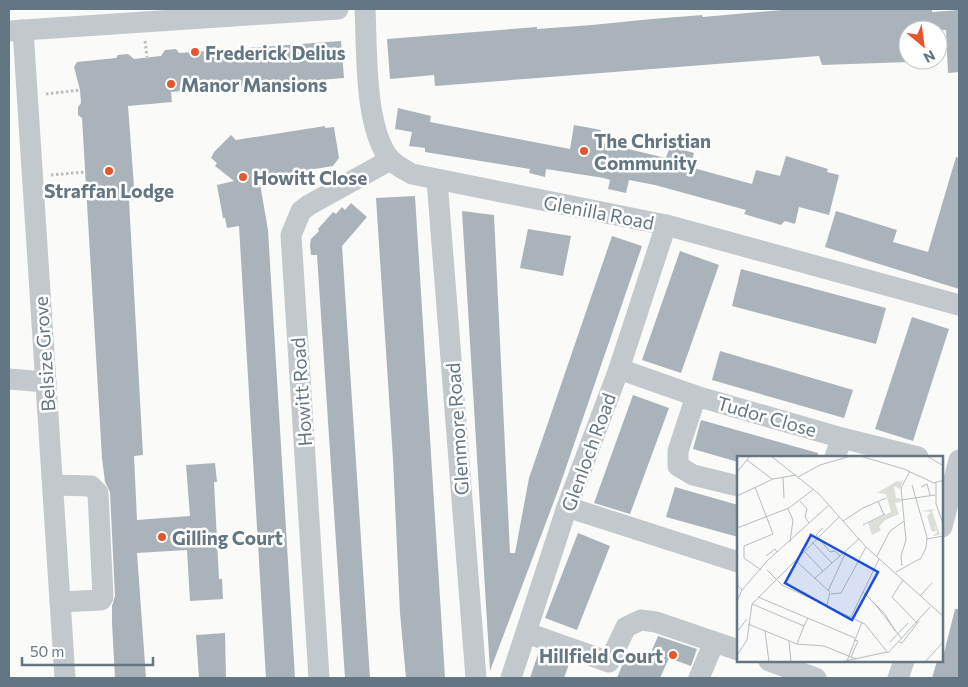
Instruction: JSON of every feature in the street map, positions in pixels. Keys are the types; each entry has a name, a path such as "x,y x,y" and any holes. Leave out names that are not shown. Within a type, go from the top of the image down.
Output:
{"street":[{"path":"16,30 338,9"},
{"path":"365,9 369,87 374,128 390,160"},
{"name":"Belsize Grove","path":"16,30 27,95 65,678"},
{"name":"Glenilla Road","path":"390,160 412,174 666,225 959,305"},
{"name":"Howitt Road","path":"319,678 291,235 301,211 390,160"},
{"name":"Glenmore Road","path":"437,180 476,678"},
{"name":"Glenloch Road","path":"511,678 567,507 619,368 666,225"},
{"name":"Tudor Close","path":"619,368 838,448 909,456"},
{"path":"9,379 46,382"},
{"path":"696,396 678,451 678,466 692,475 737,486"},
{"path":"943,521 953,463"},
{"path":"53,485 91,486 98,493 103,597 101,600 60,602"},
{"path":"567,507 737,562"},
{"path":"527,633 609,662 626,628 641,620 656,622 737,650"},
{"path":"699,678 714,642"},
{"path":"764,678 769,662"},
{"path":"772,662 816,678"},
{"path":"898,678 904,662"}],"path":[{"path":"27,95 80,90"},
{"path":"56,174 86,172"}],"building":[{"path":"793,9 932,9 932,12 959,10 959,72 948,73 948,20 898,20 898,62 822,65 819,56 435,86 434,75 390,79 387,39 537,27 537,29 592,25 702,15 703,17"},
{"path":"341,41 344,78 171,92 172,102 128,106 135,200 129,200 143,455 134,456 137,520 190,516 186,465 215,463 217,482 214,482 219,579 222,579 223,599 190,601 187,550 137,553 146,678 115,678 112,606 115,596 110,492 105,482 102,458 82,118 78,115 78,107 81,103 74,67 77,62 116,58 118,55 128,54 134,59 161,56 165,50 176,49 179,53"},
{"path":"398,108 431,116 430,122 570,149 574,125 601,130 599,142 666,158 670,146 694,153 690,167 752,184 756,170 780,176 786,156 828,169 827,172 839,175 829,215 799,207 795,224 785,221 781,225 744,214 746,210 655,185 629,180 626,193 608,189 610,180 604,178 546,169 545,177 529,173 530,169 425,152 425,148 409,146 412,132 395,129"},
{"path":"325,126 325,128 334,127 339,158 333,166 259,178 268,230 295,678 266,678 239,226 227,228 225,218 223,218 217,185 234,181 215,166 217,163 211,158 214,152 231,135 236,140"},
{"path":"956,157 959,158 959,289 825,247 836,211 897,230 893,242 928,252"},
{"path":"415,196 445,678 406,678 400,613 393,459 376,198"},
{"path":"351,203 367,217 342,246 370,678 345,678 317,255 311,255 310,245 311,239 333,212 336,214 342,207 345,210"},
{"path":"462,211 494,215 510,553 515,553 529,478 612,236 642,246 559,488 490,671"},
{"path":"528,229 571,236 563,276 520,268"},
{"path":"680,251 719,265 681,373 642,360"},
{"path":"741,269 886,308 876,344 732,306"},
{"path":"912,317 949,329 913,441 875,429"},
{"path":"720,351 853,390 844,418 712,380"},
{"path":"633,395 669,408 630,514 594,503"},
{"path":"701,420 818,453 818,456 737,456 737,462 693,449"},
{"path":"675,487 737,505 737,537 666,517"},
{"path":"578,533 610,546 577,630 545,618"},
{"path":"955,609 959,609 959,678 932,678 937,662 943,662"},
{"path":"225,633 226,678 199,678 196,635"},
{"name":"Hillfield Court","path":"658,636 697,649 691,666 669,658 660,678 617,678 627,653 638,657 639,653 649,657"},
{"path":"538,654 569,664 564,678 530,678"}],"place":[{"name":"Frederick Delius","path":"195,52"},
{"name":"Manor Mansions","path":"171,84"},
{"name":"The Christian Community","path":"584,151"},
{"name":"Straffan Lodge","path":"109,171"},
{"name":"Howitt Close","path":"243,177"},
{"name":"Gilling Court","path":"162,537"},
{"name":"Hillfield Court","path":"673,655"}]}
